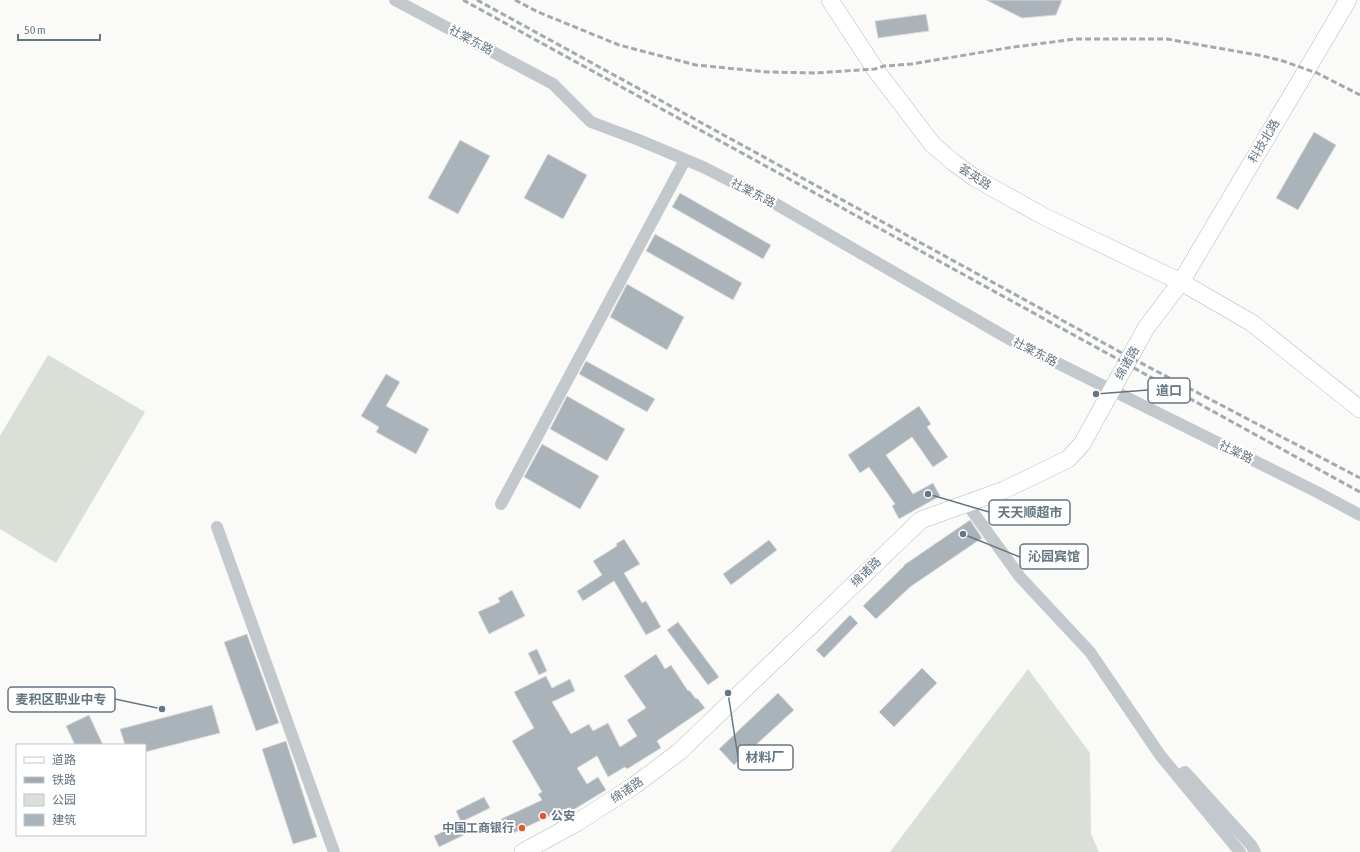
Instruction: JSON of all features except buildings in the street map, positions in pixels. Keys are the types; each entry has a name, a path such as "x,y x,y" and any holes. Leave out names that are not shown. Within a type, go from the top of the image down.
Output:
{"street":[{"name":"社棠东路","path":"395,0 553,84 591,122 685,160 774,203 1011,340 1112,391"},
{"name":"荟英路","path":"830,0 875,69 933,145 953,162 975,178 1045,218 1180,282 1252,323 1360,409"},
{"name":"科技北路","path":"1180,282 1348,0"},
{"path":"501,504 685,160"},
{"name":"绵诸路","path":"523,852 578,822 635,785 679,752 921,520 1004,490 1068,458 1082,444 1146,328 1180,282"},
{"name":"社棠路","path":"1112,391 1319,493 1360,515"},
{"path":"967,504 1020,577 1090,652 1160,755 1240,852"},
{"path":"217,527 334,852"},
{"path":"1178,777 1185,772 1251,845 1255,852"}],"green space":[{"path":"48,355 145,412 56,563 0,529 0,436"},
{"path":"1028,669 1090,753 1091,834 1099,852 890,852"}],"railway":[{"path":"463,0 1360,492"},
{"path":"477,0 1122,353 1360,478"},
{"path":"515,0 538,12 619,45 696,65 767,72 815,73 875,69 884,66 912,64 1007,48 1075,39 1167,39 1283,61 1317,73 1360,95"}],"place":[{"name":"道口","path":"1096,394"},
{"name":"天天顺超市","path":"928,494"},
{"name":"沁园宾馆","path":"963,534"},
{"name":"材料厂","path":"728,693"},
{"name":"麦积区职业中专","path":"162,709"},
{"name":"公安","path":"543,816"},
{"name":"中国工商银行","path":"522,828"}]}
